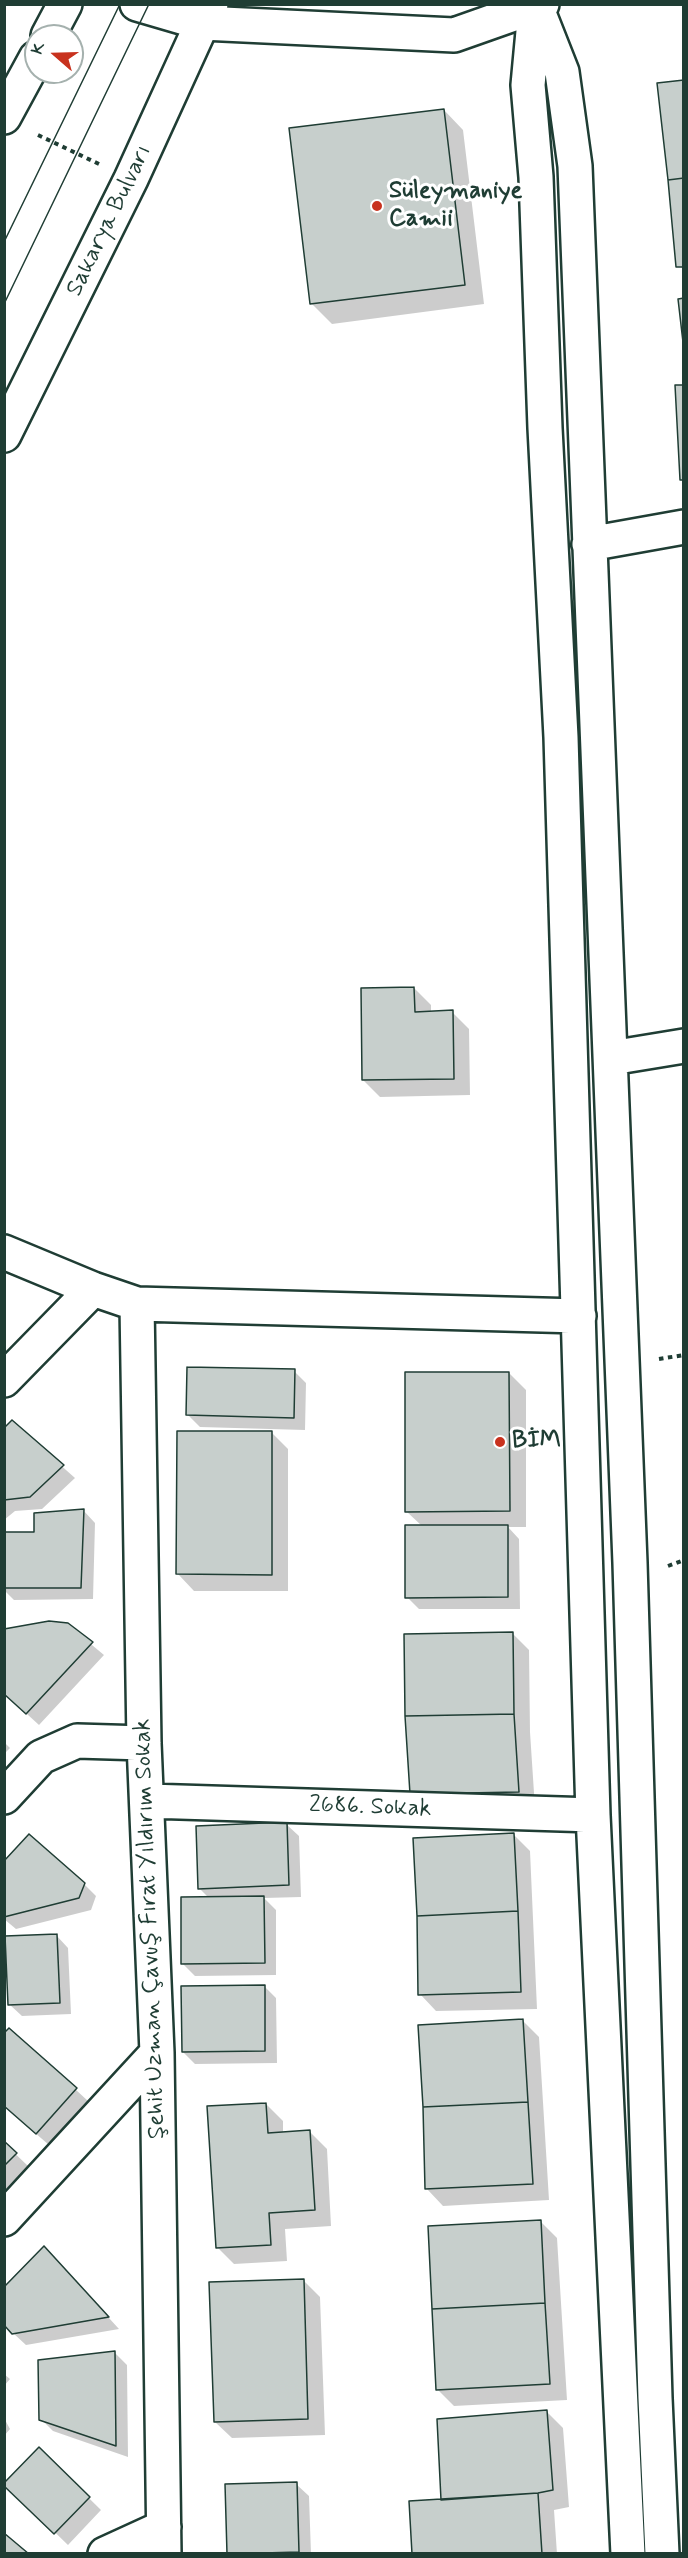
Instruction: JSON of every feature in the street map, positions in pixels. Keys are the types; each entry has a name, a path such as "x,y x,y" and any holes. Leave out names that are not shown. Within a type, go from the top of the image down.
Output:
{"street":[{"path":"54,24 65,4"},
{"path":"137,4 207,14 454,35 537,5"},
{"path":"537,5 562,72 575,166 630,1563 654,2386 662,2553"},
{"path":"537,5 528,85 536,177 545,428 561,737 593,1815 628,2553"},
{"name":"Sakarya Bulvarı","path":"4,435 131,179 207,14"},
{"path":"4,117 24,80"},
{"path":"589,544 684,527"},
{"path":"611,1058 684,1046"},
{"path":"4,1252 93,1289 137,1304 579,1316"},
{"path":"4,1380 93,1289"},
{"name":"Şehit Uzman Çavuş Fırat Yıldırım Sokak","path":"137,1304 144,1743 158,2053 164,2540"},
{"path":"4,1797 41,1757 76,1741 144,1743"},
{"name":"2686. Sokak","path":"147,1801 593,1815"},
{"path":"4,2220 158,2053"},
{"path":"105,2553 164,2540"}],"path":[{"path":"33,133 131,179"},
{"path":"655,1359 684,1355"},
{"path":"664,1567 684,1560"}],"building":[{"path":"684,80 684,178 668,180 657,83"},
{"name":"Süleymaniye Camii","path":"444,109 465,285 310,304 289,128"},
{"path":"684,178 684,267 676,267 668,180"},
{"path":"684,298 684,351 678,299"},
{"path":"675,385 684,385 684,480 680,480"},
{"path":"414,987 415,1012 453,1010 454,1079 362,1080 361,988"},
{"path":"187,1367 295,1369 294,1418 186,1415"},
{"path":"405,1372 509,1372 510,1511 405,1512"},
{"path":"12,1420 64,1465 30,1497 4,1500 4,1428"},
{"path":"177,1431 272,1431 272,1575 176,1574"},
{"path":"84,1509 81,1588 4,1588 4,1532 34,1532 34,1513"},
{"path":"405,1525 508,1525 508,1597 405,1598"},
{"path":"49,1621 68,1623 93,1642 26,1714 4,1694 4,1629"},
{"path":"513,1632 514,1714 405,1716 404,1634"},
{"path":"514,1714 519,1792 410,1794 405,1716"},
{"path":"287,1822 289,1885 198,1889 196,1826"},
{"path":"514,1833 518,1911 417,1916 413,1838"},
{"path":"29,1834 85,1883 79,1898 4,1917 4,1861"},
{"path":"264,1896 265,1963 181,1964 181,1897"},
{"path":"518,1911 521,1992 418,1995 417,1916"},
{"path":"57,1934 60,2003 8,2005 5,1936"},
{"path":"265,1985 265,2051 182,2052 181,1986"},
{"path":"523,2019 528,2102 423,2107 418,2025"},
{"path":"9,2028 77,2088 36,2134 4,2106 4,2033"},
{"path":"528,2102 533,2184 425,2189 423,2107"},
{"path":"266,2103 268,2133 310,2130 315,2210 269,2213 271,2245 216,2248 207,2106"},
{"path":"4,2141 17,2153 4,2166"},
{"path":"541,2220 545,2303 432,2309 428,2226"},
{"path":"44,2246 109,2317 12,2334 4,2325 4,2287"},
{"path":"304,2279 308,2419 214,2422 209,2282"},
{"path":"545,2303 550,2384 436,2390 432,2309"},
{"path":"115,2351 116,2446 39,2420 38,2360"},
{"path":"547,2410 553,2490 441,2500 437,2419"},
{"path":"39,2447 90,2497 54,2534 4,2486 4,2483"},
{"path":"297,2482 299,2552 227,2554 225,2484"},
{"path":"538,2493 542,2554 412,2554 409,2501"},
{"path":"4,2533 29,2554 4,2554"}],"tram line":[{"path":"4,242 120,4"},
{"path":"4,304 149,4"}],"place":[{"name":"Süleymaniye Camii","path":"377,206"},
{"name":"BİM","path":"500,1442"}]}
